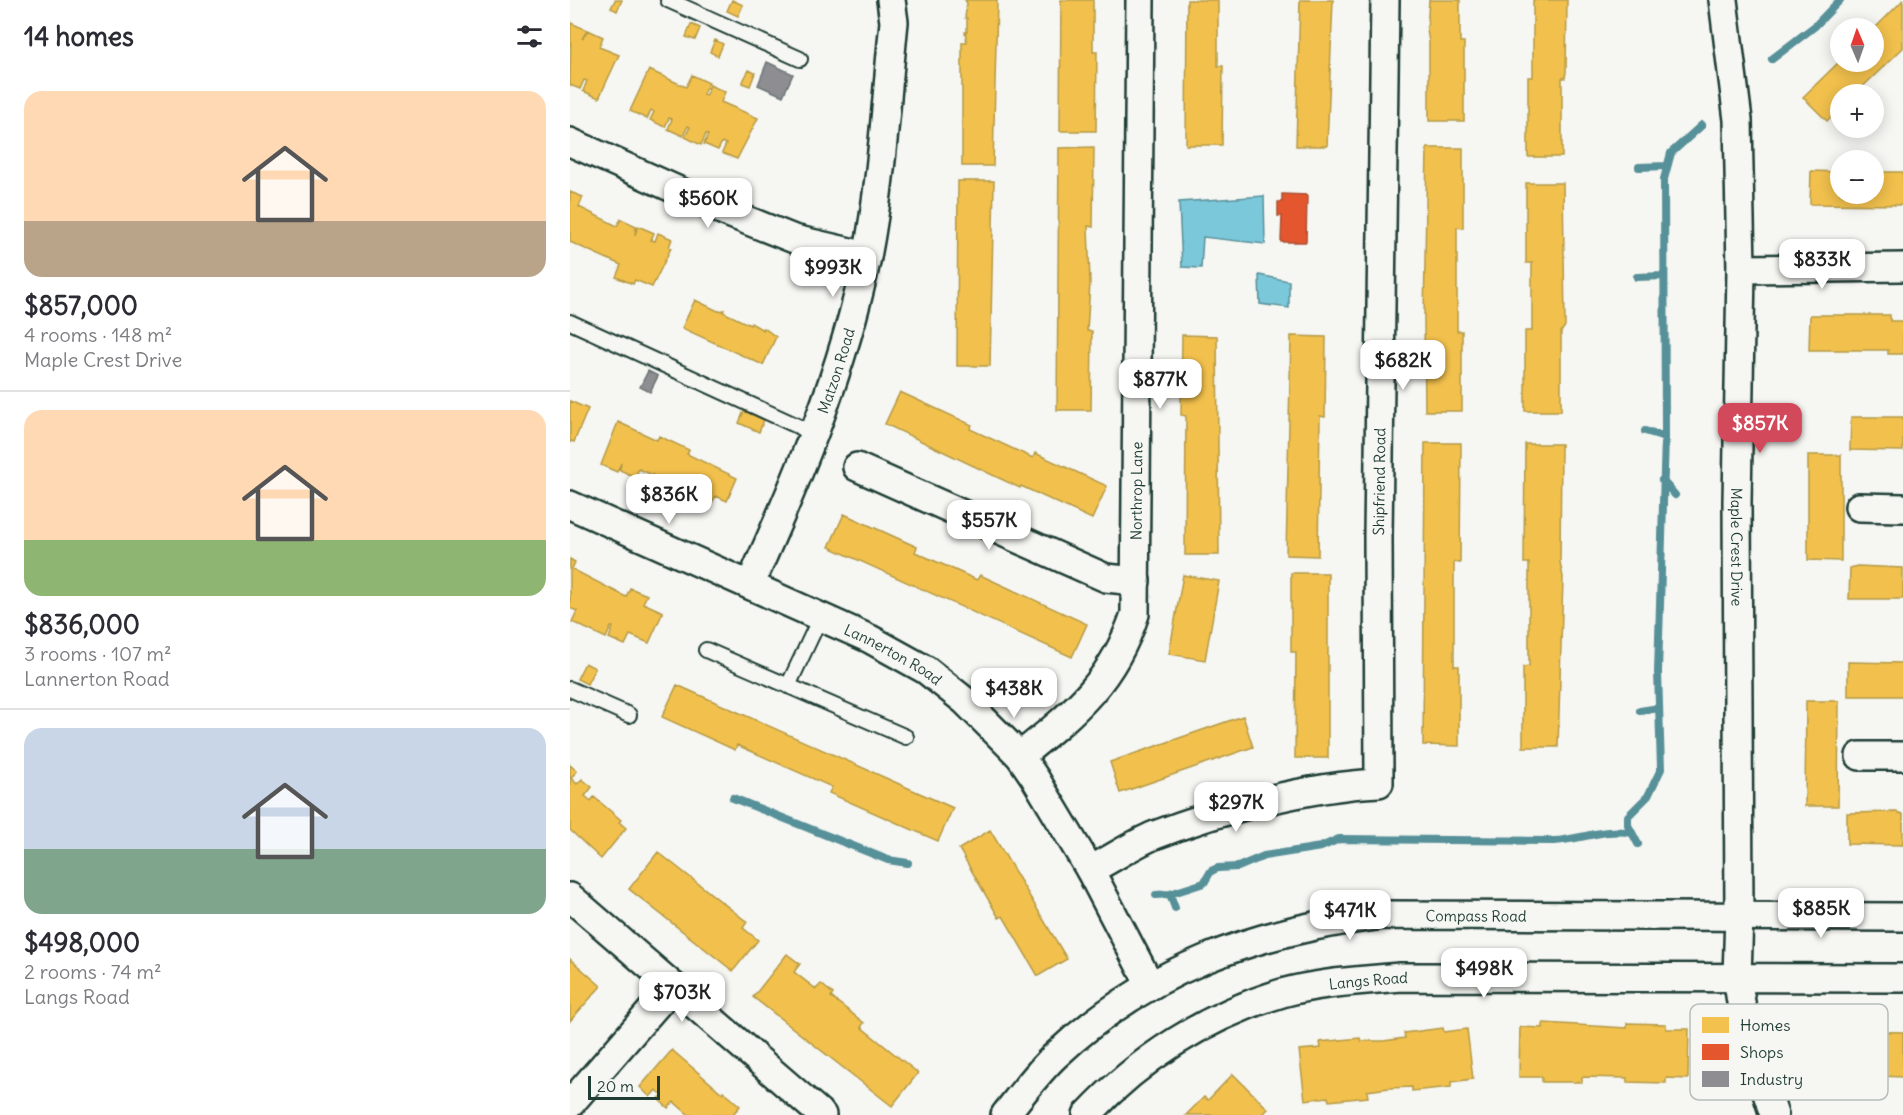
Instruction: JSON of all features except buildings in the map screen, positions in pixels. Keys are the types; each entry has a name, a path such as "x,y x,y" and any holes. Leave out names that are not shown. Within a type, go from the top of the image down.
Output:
{"street":[{"name":"Matzon Road","path":"750,585 815,434 846,340 867,256 892,34 891,0"},
{"name":"Northrop Lane","path":"1020,756 1071,714 1100,683 1128,635 1135,614 1140,0"},
{"name":"Shipfriend Road","path":"1090,870 1154,836 1230,812 1302,793 1379,783 1384,0"},
{"name":"Maple Crest Drive","path":"1723,0 1738,120 1741,269 1737,502 1739,915 1737,976 1741,1004"},
{"path":"570,142 726,212 794,239 867,256"},
{"path":"1741,269 1903,267"},
{"path":"857,467 1106,578 1136,581"},
{"name":"Lannerton Road","path":"570,505 870,639 926,670 965,701 1020,756 1090,870 1150,985"},
{"path":"1859,507 1903,508"},
{"path":"1860,756 1903,756"},
{"path":"570,897 822,1115"},
{"name":"Compass Road","path":"1005,1115 1054,1057 1099,1017 1150,985 1248,941 1326,921 1393,915 1903,917"},
{"name":"Langs Road","path":"1087,1115 1110,1091 1160,1051 1234,1011 1284,993 1341,982 1400,977 1903,978"},
{"path":"570,1104 673,986"},
{"name":"Maple Crest Drive","path":"1769,1100 1774,1115"}],"lane":[{"path":"668,0 800,60"},
{"path":"570,322 815,434"},
{"path":"788,686 820,618"},
{"path":"706,650 906,737"},
{"path":"570,689 629,715"}],"water":[{"path":"1264,196 1265,244 1203,237 1201,268 1182,267 1179,202"},
{"path":"1259,275 1289,281 1289,308 1260,304"}],"waterway":[{"path":"1772,59 1815,26 1840,0"},
{"path":"1638,844 1628,825 1628,816 1648,796 1661,769 1658,672 1665,437 1664,179 1671,153 1702,125"},
{"path":"1639,167 1666,166"},
{"path":"1637,277 1664,276"},
{"path":"1645,431 1665,437"},
{"path":"1662,480 1675,495"},
{"path":"1640,711 1659,708"},
{"path":"733,798 888,860 908,863"},
{"path":"1156,895 1170,894 1204,883 1211,871 1218,868 1238,867 1264,856 1321,847 1339,839 1554,841 1603,833 1632,833"},
{"path":"1170,894 1175,908"}]}
